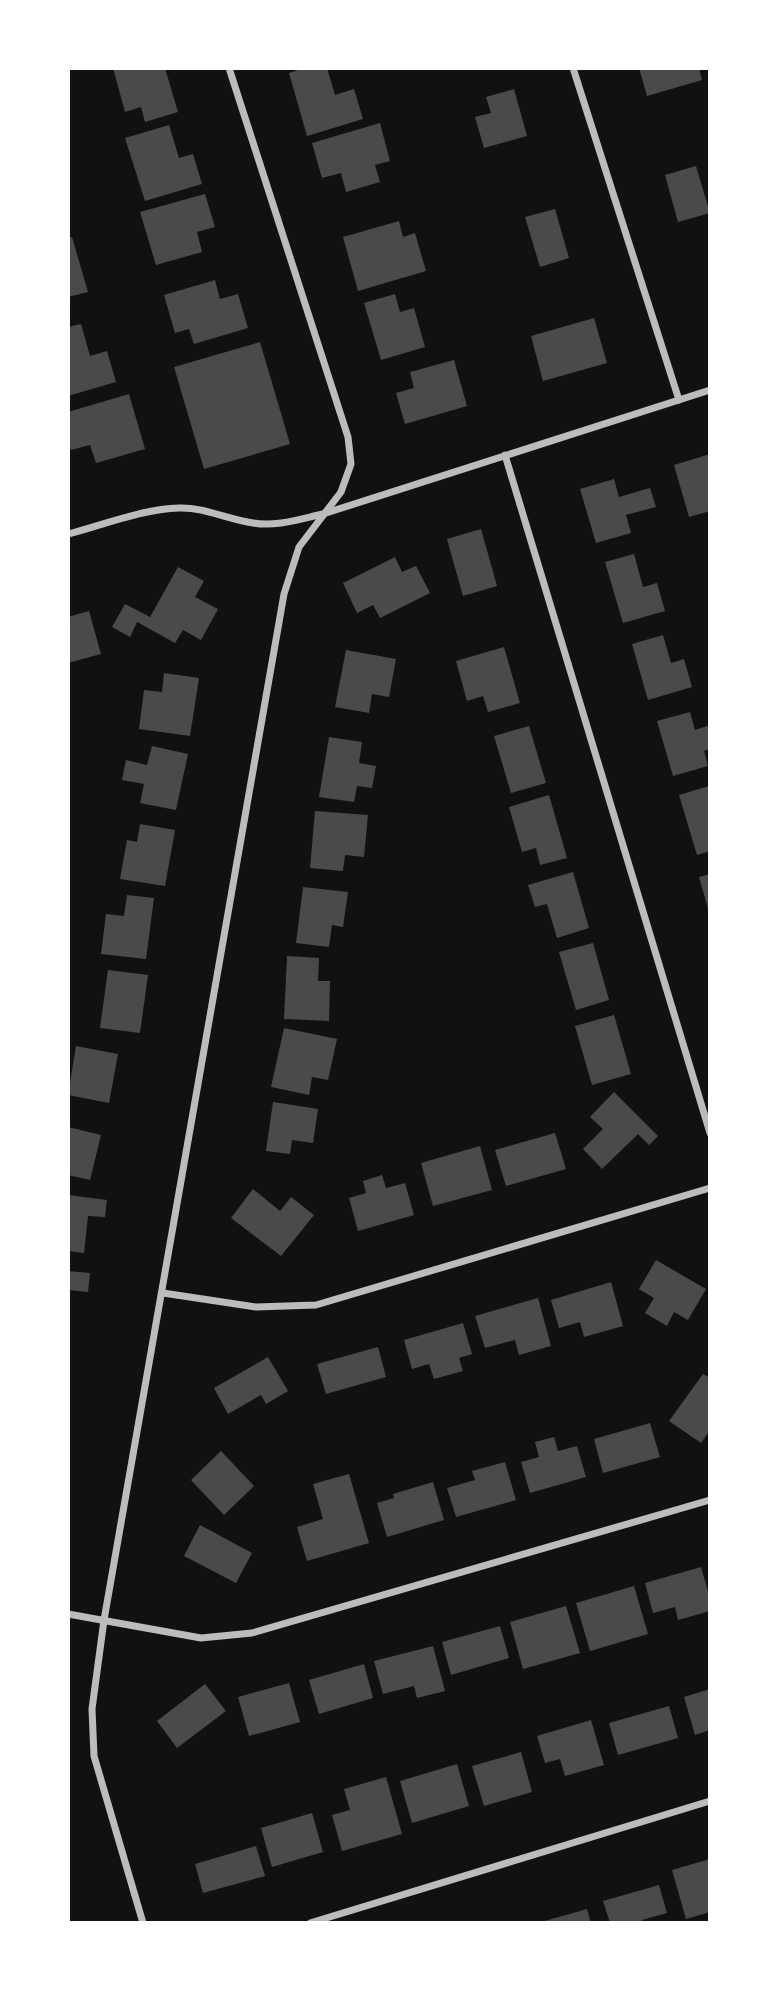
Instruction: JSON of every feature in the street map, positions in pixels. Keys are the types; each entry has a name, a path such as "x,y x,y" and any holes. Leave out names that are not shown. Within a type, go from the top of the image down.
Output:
{"street":[{"path":"143,1923 94,1756 92,1709 104,1620 284,594 299,547 341,492 351,464 348,437 229,68"},
{"path":"573,68 679,400"},
{"path":"68,534 147,513 180,508 209,512 255,524 282,523 323,514 710,390"},
{"path":"505,455 710,1133"},
{"path":"163,1293 256,1307 316,1305 710,1188"},
{"path":"68,1614 201,1638 252,1633 710,1500"},
{"path":"310,1923 710,1801"}],"building":[{"path":"113,68 165,68 178,112 145,122 141,107 125,112"},
{"path":"304,68 327,68 335,95 354,89 363,119 307,136 289,73"},
{"path":"639,68 699,68 702,80 647,96"},
{"path":"514,89 527,136 484,148 475,117 491,113 486,97"},
{"path":"380,123 390,161 375,165 380,182 346,192 341,173 322,178 312,143"},
{"path":"169,125 179,158 193,154 202,184 145,201 125,138"},
{"path":"696,166 710,213 678,222 665,175"},
{"path":"205,194 215,227 197,232 202,252 156,265 140,212"},
{"path":"555,209 569,258 540,267 525,217"},
{"path":"399,221 403,237 415,233 426,271 358,291 343,237"},
{"path":"72,237 88,292 68,297 68,238"},
{"path":"215,280 220,299 238,294 248,328 194,344 189,329 175,333 164,295"},
{"path":"395,294 400,312 414,308 425,347 381,360 364,303"},
{"path":"594,318 607,363 543,381 531,336"},
{"path":"81,324 90,356 107,351 116,382 68,396 68,327"},
{"path":"260,342 290,444 204,469 174,367"},
{"path":"454,360 467,406 405,424 396,393 414,388 410,372"},
{"path":"129,394 145,449 96,463 90,445 71,450 68,442 68,412"},
{"path":"710,454 710,511 689,517 674,465"},
{"path":"614,479 619,497 650,488 656,507 626,515 631,533 596,543 580,489"},
{"path":"481,529 497,586 463,596 447,539"},
{"path":"634,554 643,587 657,583 665,611 623,623 605,562"},
{"path":"395,557 402,572 416,566 430,593 380,618 373,605 357,613 343,583"},
{"path":"178,567 204,581 195,597 218,609 201,640 183,630 175,643 137,622 130,637 112,627 125,604 150,617"},
{"path":"89,611 101,654 68,663 68,617"},
{"path":"663,635 671,663 684,659 692,687 648,700 632,644"},
{"path":"504,647 520,703 488,712 483,696 467,701 456,661"},
{"path":"346,650 396,659 389,697 372,694 369,713 335,707"},
{"path":"164,673 199,678 190,736 139,729 144,690 162,692"},
{"path":"690,712 695,730 710,725 710,749 704,751 708,766 673,776 657,721"},
{"path":"529,726 546,783 511,793 494,736"},
{"path":"329,737 362,742 359,763 376,766 372,788 357,786 354,802 319,797"},
{"path":"152,746 188,754 176,810 140,803 144,784 122,780 126,760 147,765"},
{"path":"709,786 710,851 697,855 679,795"},
{"path":"549,795 567,858 540,865 536,848 522,852 509,807"},
{"path":"315,811 368,815 364,857 345,855 343,871 310,868"},
{"path":"140,824 175,830 165,886 120,879 127,840 137,842"},
{"path":"573,872 589,928 557,938 547,904 535,907 528,885"},
{"path":"710,874 710,912 709,912 699,877"},
{"path":"303,887 348,892 343,927 332,925 329,947 296,943"},
{"path":"127,895 154,898 146,959 101,954 106,914 124,916"},
{"path":"593,943 609,1000 576,1010 559,952"},
{"path":"287,956 319,958 318,981 330,981 329,1021 284,1019"},
{"path":"108,970 148,975 140,1033 100,1028"},
{"path":"614,1015 631,1074 592,1085 575,1026"},
{"path":"284,1028 337,1039 328,1080 312,1077 309,1095 271,1087"},
{"path":"76,1046 118,1054 109,1103 68,1095"},
{"path":"614,1092 658,1136 649,1145 638,1134 602,1169 583,1149 603,1129 590,1117"},
{"path":"273,1102 318,1109 313,1143 292,1140 290,1154 266,1151"},
{"path":"68,1127 101,1135 90,1180 68,1175"},
{"path":"555,1133 566,1169 506,1186 495,1150"},
{"path":"480,1146 492,1190 433,1206 421,1163"},
{"path":"382,1175 386,1188 405,1183 414,1215 358,1231 349,1198 366,1193 363,1181"},
{"path":"253,1189 280,1211 291,1197 314,1215 281,1256 231,1218"},
{"path":"68,1195 107,1200 105,1217 88,1216 84,1253 68,1251"},
{"path":"656,1260 706,1289 688,1320 674,1312 667,1326 645,1313 654,1298 639,1289"},
{"path":"68,1271 90,1273 88,1292 68,1290"},
{"path":"611,1282 623,1326 584,1337 580,1322 559,1328 551,1300"},
{"path":"538,1298 551,1346 519,1355 515,1340 485,1348 475,1316"},
{"path":"463,1323 472,1354 459,1358 463,1371 434,1379 429,1364 412,1369 404,1340"},
{"path":"378,1347 386,1377 326,1394 317,1364"},
{"path":"268,1357 288,1391 266,1404 261,1395 228,1414 214,1388"},
{"path":"703,1374 710,1378 710,1430 701,1443 669,1421"},
{"path":"650,1423 660,1457 603,1473 594,1439"},
{"path":"554,1437 558,1451 577,1446 586,1477 530,1493 521,1462 539,1457 535,1442"},
{"path":"221,1451 254,1486 224,1515 191,1480"},
{"path":"505,1462 516,1500 456,1517 447,1488 475,1480 472,1471"},
{"path":"349,1474 369,1543 307,1561 297,1527 323,1519 313,1484"},
{"path":"433,1482 444,1520 387,1537 377,1503 394,1498 393,1494"},
{"path":"200,1525 252,1553 236,1583 184,1556"},
{"path":"701,1567 710,1598 710,1611 678,1620 675,1607 653,1613 645,1583"},
{"path":"634,1586 648,1634 590,1651 576,1603"},
{"path":"566,1606 580,1653 523,1669 510,1622"},
{"path":"500,1626 509,1658 451,1675 442,1642"},
{"path":"433,1646 445,1691 417,1698 414,1686 383,1694 374,1661"},
{"path":"364,1664 373,1698 319,1714 309,1680"},
{"path":"289,1683 300,1722 249,1736 238,1697"},
{"path":"205,1684 226,1711 177,1748 157,1721"},
{"path":"710,1689 710,1730 695,1735 684,1697"},
{"path":"669,1706 678,1738 618,1755 609,1723"},
{"path":"591,1720 604,1765 565,1776 560,1759 545,1763 537,1736"},
{"path":"521,1752 532,1792 484,1806 472,1766"},
{"path":"457,1764 469,1806 412,1823 400,1781"},
{"path":"386,1777 402,1834 342,1851 332,1815 350,1810 344,1789"},
{"path":"312,1813 323,1852 272,1867 261,1828"},
{"path":"256,1846 265,1876 203,1893 195,1864"},
{"path":"710,1859 710,1912 686,1919 672,1870"},
{"path":"659,1885 667,1913 642,1920 643,1923 610,1923 603,1901"},
{"path":"587,1909 591,1923 541,1923 541,1922"}]}
